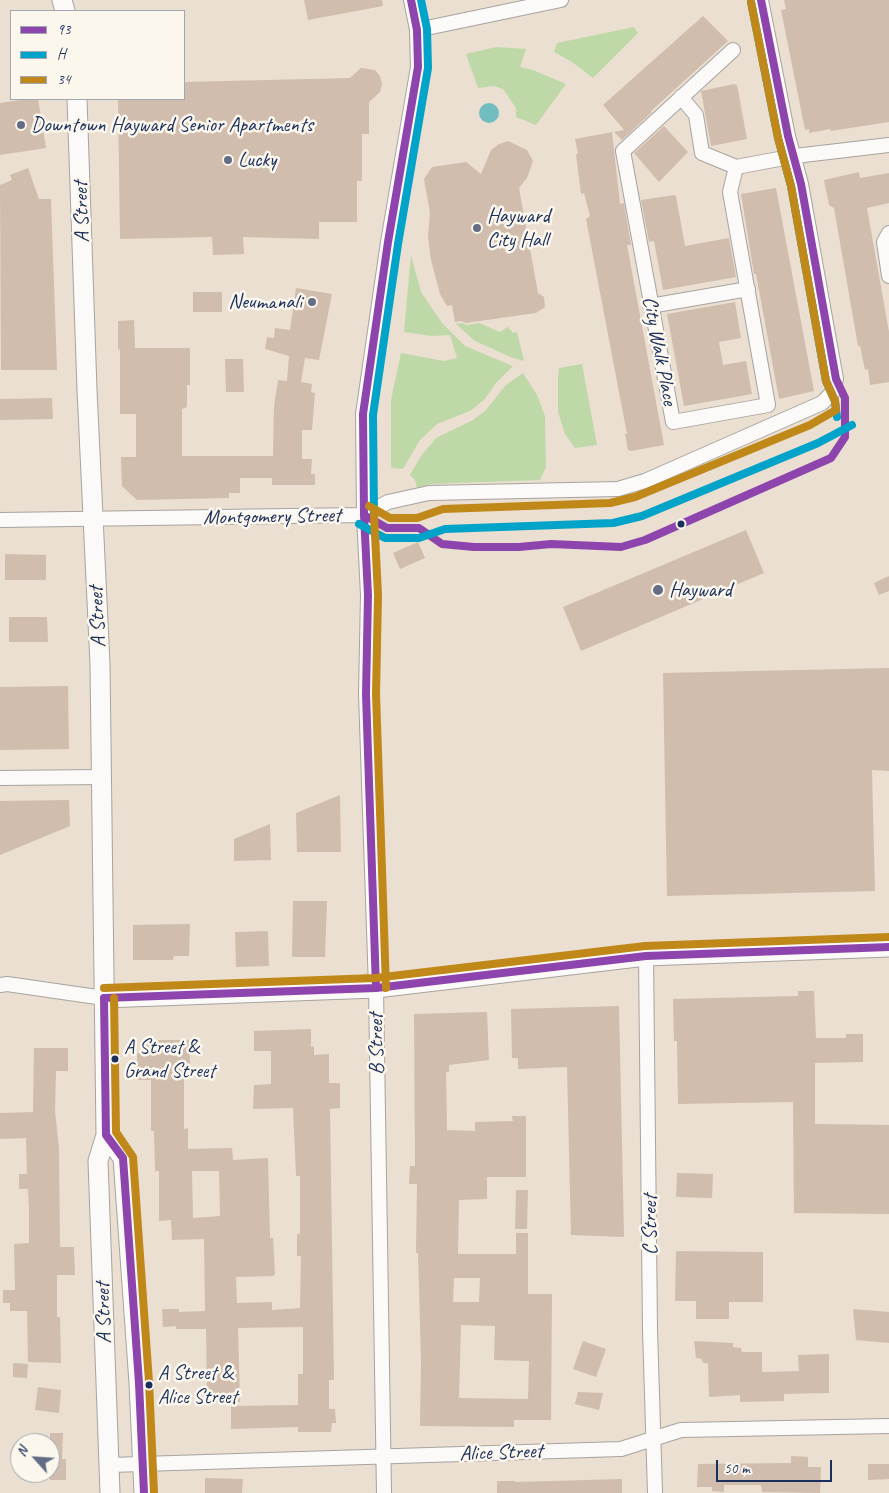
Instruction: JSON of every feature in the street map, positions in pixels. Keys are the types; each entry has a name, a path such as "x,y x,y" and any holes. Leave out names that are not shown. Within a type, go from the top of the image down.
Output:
{"main road":[{"name":"A Street","path":"78,100 103,777 106,1135 98,1161 110,1493"},
{"path":"104,998 376,988 646,956 889,947"},
{"name":"A Street","path":"106,1135 123,1158 144,1493"}],"street":[{"name":"B Street","path":"384,1493 376,988 366,694 368,596 364,515 364,414 388,242 418,67 417,30 411,0"},
{"path":"417,30 561,0"},
{"path":"761,0 788,140 795,156"},
{"name":"City Walk Place","path":"732,50 623,152 673,422 768,404 730,192 736,167"},
{"path":"681,97 696,115 702,153 736,167 795,156 889,145"},
{"name":"Montgomery Street","path":"0,520 364,515 388,502 429,493 588,490 627,486 645,481 822,403 832,393 836,379 795,156"},
{"path":"889,233 884,242 889,276"},
{"path":"650,306 748,289"},
{"path":"0,778 103,777"},
{"name":"C Street","path":"646,956 650,1329 654,1493"},
{"path":"0,985 8,984 104,998"},
{"name":"Alice Street","path":"110,1465 621,1449 681,1430 889,1426"}],"green space":[{"path":"634,27 638,33 593,78 572,62 554,52 557,43"},
{"path":"496,47 526,49 520,67 533,70 566,84 536,125 516,117 516,108 503,89 494,86 478,88 466,54"},
{"path":"411,255 421,292 442,323 465,346 513,366 495,384 485,399 470,411 437,424 420,440 403,469 391,468 391,400 401,353 444,361 457,358 450,335 432,336 404,332"},
{"path":"462,323 467,325 479,323 500,332 508,327 513,333 517,332 524,361 475,341 456,324"},
{"path":"582,364 597,445 575,448 565,434 558,412 558,376 559,368"},
{"path":"523,373 537,395 545,416 546,467 540,480 431,484 417,488 415,480 410,475 421,456 436,438 473,420 485,411 506,385"}],"water":[{"path":"489,103 496,106 499,113 496,120 489,123 482,120 479,113 482,106"}],"building":[{"path":"304,0 382,0 383,6 308,20"},
{"path":"784,0 889,0 889,122 831,131 830,129 809,133 809,129 805,130 781,10 786,9"},
{"path":"703,16 728,41 622,140 614,132 624,130 603,105"},
{"name":"Lucky","path":"361,68 375,70 380,76 382,84 380,92 369,102 369,134 362,134 362,181 357,181 357,222 319,222 319,239 243,237 244,254 213,255 212,237 120,239 118,100 185,100 185,82 350,78"},
{"path":"737,85 747,139 711,146 701,91"},
{"name":"Downtown Hayward Senior Apartments","path":"38,100 46,148 0,155 0,103"},
{"path":"664,126 688,152 659,182 634,153"},
{"path":"612,132 620,204 624,203 631,245 627,245 664,445 631,451 628,450 625,434 627,434 586,219 590,216 584,193 581,194 575,139"},
{"name":"Hayward City Hall","path":"508,141 527,150 533,161 527,178 519,188 538,293 544,297 545,307 536,313 466,323 461,321 455,322 452,305 447,306 440,294 431,260 428,237 430,213 424,179 432,167 466,162 481,174 491,150 499,144"},
{"path":"28,168 39,199 51,199 57,370 1,370 0,185 12,180 10,175"},
{"path":"859,172 860,178 889,173 889,203 867,208 889,332 889,382 870,385 868,369 865,370 860,346 858,346 834,208 829,205 824,180"},
{"path":"776,188 814,391 779,399 756,274 754,274 741,194"},
{"path":"676,196 685,246 729,238 736,277 663,290 654,241 649,242 641,200"},
{"path":"296,288 332,294 319,360 305,358 301,382 312,384 311,392 315,393 312,430 302,430 302,459 312,459 311,474 315,474 315,485 272,485 272,478 240,478 240,493 229,493 229,498 137,500 122,486 121,457 136,457 136,414 120,414 118,321 134,320 135,348 190,348 190,385 187,385 187,407 182,409 182,456 273,456 274,406 278,380 287,381 289,356 265,349 267,337 274,338 275,328 290,330"},
{"path":"193,292 222,292 222,312 193,312"},
{"path":"735,302 741,338 719,342 723,365 746,361 752,394 684,406 667,314"},
{"path":"225,359 243,359 244,392 226,392"},
{"path":"52,398 53,419 0,420 0,399"},
{"path":"746,530 764,573 581,651 563,607"},
{"path":"418,542 425,558 400,569 393,553"},
{"path":"5,554 46,555 46,580 5,580"},
{"path":"889,576 889,591 879,595 874,583"},
{"path":"9,617 47,617 48,642 9,642"},
{"path":"889,668 889,771 872,770 875,891 667,896 663,673"},
{"path":"68,686 69,749 0,750 0,687"},
{"path":"340,795 341,852 297,852 296,813"},
{"path":"69,800 70,826 0,855 0,801"},
{"path":"270,824 271,860 234,861 234,839"},
{"path":"293,901 327,901 325,957 292,957"},
{"path":"190,924 189,956 174,956 173,960 133,960 133,925"},
{"path":"268,931 269,966 236,967 235,932"},
{"path":"798,991 814,991 816,1038 846,1038 846,1034 863,1034 863,1062 815,1063 815,1124 889,1125 889,1214 794,1213 793,1102 678,1104 677,1041 674,1041 673,999 798,996"},
{"path":"619,1006 624,1237 571,1235 567,1067 518,1069 518,1058 512,1058 511,1009"},
{"path":"487,1012 489,1060 449,1065 449,1072 446,1072 447,1130 475,1131 475,1122 513,1121 512,1116 526,1116 526,1177 487,1177 487,1199 459,1200 458,1254 516,1254 516,1233 528,1233 528,1294 552,1294 551,1420 514,1420 514,1427 420,1426 421,1361 418,1253 416,1253 417,1184 409,1184 410,1166 415,1166 414,1014","holes":["454,1278 480,1278 479,1302 453,1302","461,1325 495,1326 494,1360 529,1361 528,1399 459,1398"]},
{"path":"311,1029 311,1047 314,1046 314,1055 329,1054 329,1083 340,1083 340,1108 330,1109 334,1380 329,1380 329,1409 335,1409 336,1423 332,1423 331,1432 298,1432 298,1427 231,1429 231,1406 298,1405 298,1374 303,1374 303,1327 238,1328 240,1402 207,1402 206,1329 176,1329 176,1326 163,1327 162,1309 179,1309 179,1312 205,1311 204,1239 172,1240 171,1220 159,1221 159,1171 155,1171 154,1131 151,1131 151,1080 137,1080 137,1053 142,1053 142,1040 189,1040 191,1079 184,1079 184,1129 188,1128 188,1149 232,1148 233,1160 268,1158 270,1238 273,1238 275,1274 273,1276 236,1277 237,1303 272,1302 272,1310 300,1308 301,1256 297,1256 297,1234 300,1234 300,1176 296,1176 293,1108 253,1109 254,1085 271,1084 271,1051 254,1051 254,1031","holes":["192,1171 219,1171 220,1216 193,1218"]},
{"path":"34,1048 68,1048 68,1071 56,1071 55,1111 59,1148 60,1247 74,1247 75,1275 57,1275 57,1317 60,1317 61,1363 28,1362 27,1311 10,1311 10,1303 3,1303 3,1290 15,1290 14,1244 29,1243 29,1208 28,1189 19,1189 19,1174 27,1174 26,1138 0,1139 0,1113 33,1112"},
{"path":"677,1173 713,1174 712,1198 676,1197"},
{"path":"516,1190 528,1190 527,1229 515,1229"},
{"path":"676,1251 763,1252 763,1302 729,1302 729,1319 696,1319 696,1301 675,1301"},
{"path":"853,1309 889,1312 889,1343 856,1340"},
{"path":"583,1341 606,1349 596,1377 573,1369"},
{"path":"694,1341 733,1343 733,1347 741,1348 742,1352 762,1352 762,1372 799,1371 798,1355 829,1354 829,1393 784,1394 784,1401 740,1402 740,1395 709,1397 708,1363 703,1363 702,1359 696,1358"},
{"path":"13,1363 28,1364 27,1378 13,1377"},
{"path":"38,1387 61,1390 59,1413 35,1410"},
{"path":"578,1392 603,1393 599,1410 575,1404"},
{"path":"60,1433 63,1433 62,1459 66,1459 66,1480 60,1480"},
{"path":"791,1456 808,1457 808,1467 821,1467 820,1493 762,1492 761,1485 724,1485 724,1492 712,1491 712,1487 697,1487 698,1464 791,1463"},
{"path":"868,1464 889,1464 889,1479 868,1480"},
{"path":"205,1478 243,1479 242,1493 205,1493"},
{"path":"622,1479 622,1493 515,1493 515,1482"},
{"path":"497,1481 515,1481 515,1493 497,1493"}],"transit line":[{"name":"93","path":"376,988 366,694 368,595 364,515 363,414 388,242 418,67 417,30 411,0"},
{"name":"H","path":"374,515 373,415 398,244 428,68 427,29 421,0"},
{"name":"93","path":"364,515 387,528 419,528 442,544 474,547 519,547 551,544 621,547 645,540 831,458 845,437 845,398 836,379 801,184 788,136 761,0"},
{"name":"H","path":"751,2 778,138 791,186 826,381 835,401 837,417"},
{"name":"34","path":"369,506 390,518 417,518 443,509 610,503 635,497 810,425 836,410 835,401 826,381 791,186 778,138 751,2"},
{"name":"H","path":"359,524 385,538 419,538 445,529 613,523 642,516 818,443 852,425"},
{"name":"34","path":"374,515 378,595 376,694 386,988"},
{"name":"34","path":"104,988 375,978 645,946 889,937"},
{"name":"93","path":"104,998 376,988 646,956 889,947"},
{"name":"93","path":"104,998 106,1135 123,1158 139,1383 144,1493"},
{"name":"34","path":"114,998 116,1132 133,1157 149,1382 154,1493"}],"place":[{"name":"Downtown Hayward Senior Apartments","path":"21,125"},
{"name":"Lucky","path":"228,160"},
{"name":"Hayward City Hall","path":"477,228"},
{"name":"Neumanali","path":"312,302"},
{"name":"Hayward","path":"658,590"},
{"name":"A Street & Grand Street","path":"115,1059"},
{"name":"A Street & Alice Street","path":"149,1385"}]}
